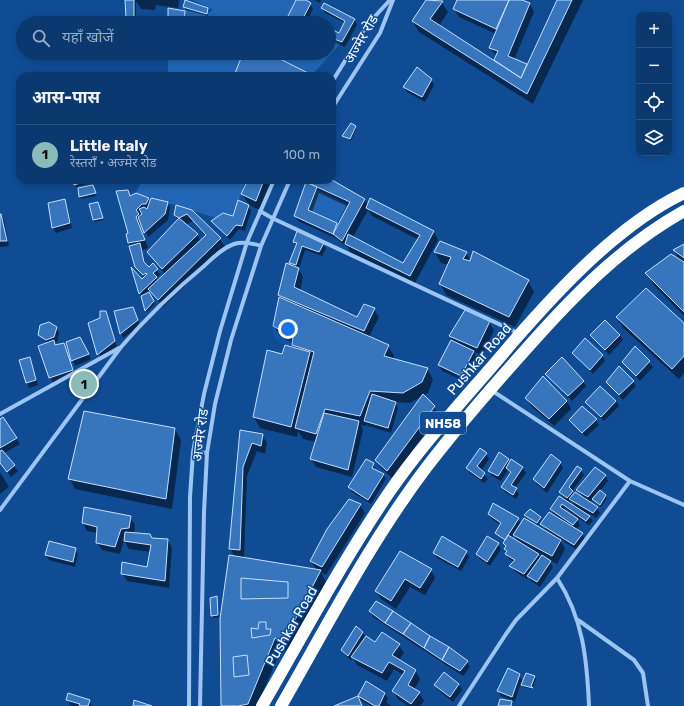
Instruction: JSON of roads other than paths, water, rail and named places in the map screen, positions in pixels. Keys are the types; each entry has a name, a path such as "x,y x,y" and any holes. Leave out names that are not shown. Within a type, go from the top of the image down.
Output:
{"highway":[{"name":"Pushkar Road","path":"262,706 388,494 430,438 520,334 560,291 633,225 684,193"},
{"name":"Pushkar Road","path":"281,706 367,556 426,469 490,390 562,308 611,262 659,225 684,211"}],"street":[{"name":"अज्मेर रोड","path":"336,76 368,25 390,0"},
{"name":"अज्मेर रोड","path":"336,102 380,33 393,0"},
{"name":"अज्मेर रोड","path":"189,706 190,497 194,452 204,394 214,352 247,242 272,184"},
{"name":"अज्मेर रोड","path":"200,706 207,453 215,404 231,340 261,246 288,184"},
{"path":"260,211 520,334"},
{"path":"0,510 121,347 142,323 185,282 225,248 235,244 247,242 261,246"},
{"path":"0,414 121,347"},
{"path":"490,390 630,481 684,505"},
{"path":"194,452 207,453"},
{"path":"459,706 516,620 557,578 630,481"},
{"path":"557,578 569,596 583,639 589,706"},
{"path":"578,620 634,660 643,673 648,706"}],"place":[{"name":"Little Italy","path":"84,384"}]}
